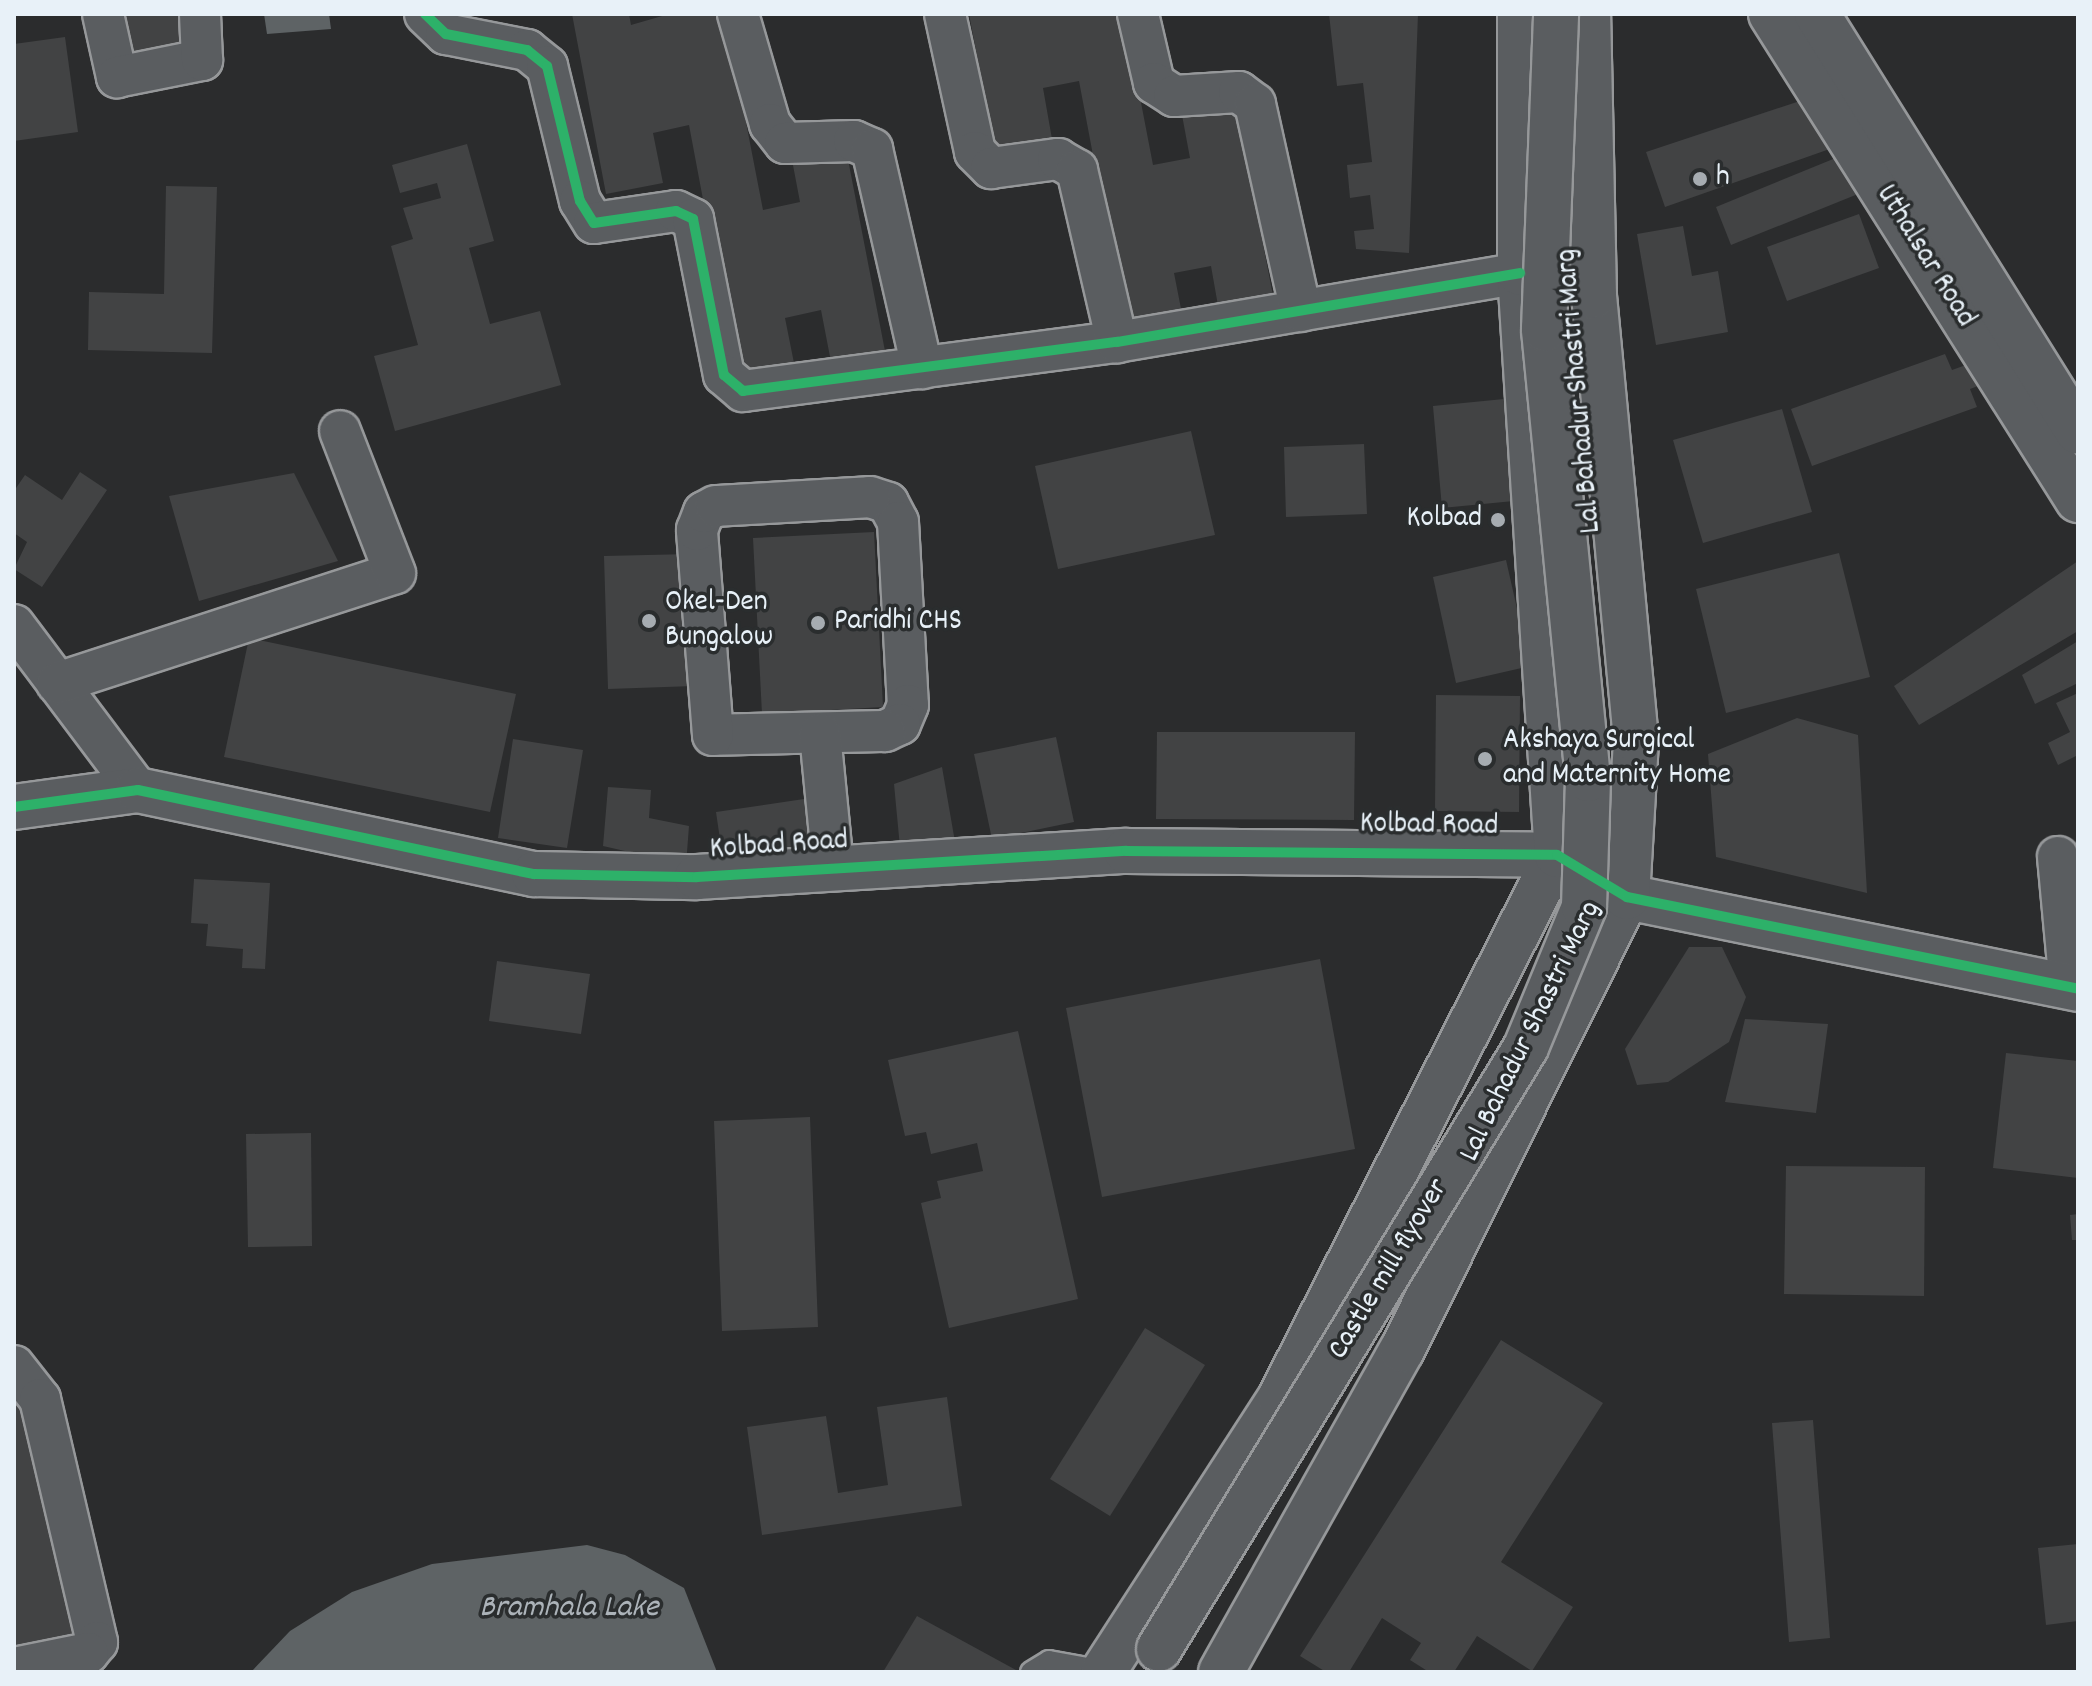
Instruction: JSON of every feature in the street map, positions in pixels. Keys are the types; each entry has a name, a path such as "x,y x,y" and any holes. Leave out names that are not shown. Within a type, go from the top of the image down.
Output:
{"main road":[{"name":"Lal Bahadur Shastri Marg","path":"1128,1666 1280,1398 1557,855 1520,273 1520,14"},
{"name":"Castle mill flyover","path":"1128,1666 1526,1047 1584,907 1588,779 1544,329 1556,14"},
{"name":"Lal Bahadur Shastri Marg","path":"1221,1672 1402,1350 1627,897 1636,740 1594,296 1588,14"},
{"name":"Uthalsar Road","path":"1771,14 1980,306 2078,500"},
{"path":"1817,14 1980,306 2078,431"},
{"name":"Kolbad Road","path":"14,807 138,790 534,874 697,877 833,866 1126,851 1557,855"},
{"path":"1557,855 1627,897 2074,988"}],"street":[{"path":"103,14 117,77 202,60 200,14"},
{"path":"425,14 446,34 527,50 547,66 580,201 594,223 676,211 693,219 724,375 743,391 1117,342 1520,273"},
{"path":"738,14 770,124 785,143 854,141 872,149 922,368"},
{"path":"945,14 975,152 991,168 1058,159 1077,170 1117,342"},
{"path":"1138,14 1154,83 1174,96 1239,92 1255,104 1301,311"},
{"path":"57,683 395,573 340,431"},
{"path":"870,497 888,503 898,522 908,705 900,724 885,731 820,734 713,735 697,530 716,506 870,497"},
{"path":"14,625 138,790"},
{"path":"820,734 833,866"},
{"path":"2058,857 2074,988"},
{"path":"14,1366 40,1399 97,1642 88,1653 14,1668"}],"lane":[{"path":"1031,1672 1049,1661 1128,1666"}],"water":[{"path":"264,14 329,14 331,29 267,34"},
{"name":"Bramhala Lake","path":"587,1545 625,1555 684,1588 717,1672 251,1672 290,1631 352,1592 432,1564"}],"building":[{"path":"110,14 192,14 198,48 119,63"},
{"path":"572,14 629,14 631,25 669,14 725,14 763,210 800,202 792,160 846,149 885,351 831,362 821,310 785,318 795,368 737,380 689,125 653,133 663,183 606,194"},
{"path":"969,14 1124,14 1153,165 1190,158 1182,115 1236,105 1275,306 1220,317 1211,266 1174,273 1184,324 1127,335 1079,81 1043,88 1052,139 995,150"},
{"path":"1329,14 1418,14 1409,253 1356,249 1354,231 1374,229 1370,195 1350,198 1347,165 1372,162 1363,83 1337,86"},
{"path":"65,37 78,132 14,141 14,44"},
{"name":"h","path":"1806,99 1841,145 1665,207 1646,152"},
{"path":"467,144 494,241 469,248 490,324 540,311 561,385 395,431 374,356 418,345 391,246 413,239 403,208 441,198 437,183 400,193 392,165"},
{"path":"1843,155 1858,194 1731,245 1716,207"},
{"path":"166,186 217,187 212,353 88,350 89,292 164,294"},
{"path":"1859,214 1879,268 1787,301 1767,247"},
{"path":"1683,226 1692,276 1718,271 1728,332 1656,345 1637,234"},
{"path":"1945,354 1952,370 1977,361 1986,383 1970,389 1977,407 1812,466 1791,409"},
{"path":"1514,398 1524,500 1442,508 1433,406"},
{"path":"1782,409 1812,512 1703,543 1673,440"},
{"path":"1191,431 1215,535 1058,569 1035,466"},
{"path":"1364,444 1367,514 1286,517 1284,447"},
{"path":"80,472 107,490 42,587 14,569 27,542 14,533 14,491 25,475 62,500"},
{"path":"294,473 338,561 199,601 169,496"},
{"name":"Paridhi CHS","path":"874,532 883,707 762,714 753,538"},
{"path":"1839,553 1870,677 1726,713 1696,589"},
{"name":"Okel-Den Bungalow","path":"691,554 694,686 608,689 604,556"},
{"path":"1506,560 1530,666 1456,683 1433,577"},
{"path":"2078,561 2078,631 1919,725 1894,686"},
{"path":"249,638 516,694 490,812 224,757"},
{"path":"2078,641 2078,683 2035,704 2022,675"},
{"path":"2078,693 2078,755 2058,765 2048,743 2070,732 2056,703"},
{"path":"1436,695 1520,696 1519,812 1435,811"},
{"path":"1797,718 1858,735 1867,893 1716,857 1708,754"},
{"path":"1157,732 1355,732 1354,820 1156,819"},
{"path":"1056,737 1074,822 992,839 974,754"},
{"path":"513,739 583,750 567,848 498,838"},
{"path":"942,767 959,865 903,879 894,784"},
{"path":"608,787 651,790 649,818 689,826 686,865 603,846"},
{"path":"804,799 811,847 723,860 716,812"},
{"path":"194,879 270,883 265,969 242,968 243,949 206,946 208,924 191,923"},
{"path":"1689,947 1722,947 1746,997 1729,1042 1668,1082 1637,1085 1625,1049"},
{"path":"1320,959 1355,1149 1102,1197 1066,1008"},
{"path":"497,961 590,974 581,1034 489,1021"},
{"path":"1745,1019 1828,1024 1816,1113 1725,1102"},
{"path":"1018,1031 1078,1299 949,1328 921,1203 941,1198 937,1181 983,1171 977,1143 931,1154 926,1132 905,1136 888,1060"},
{"path":"2006,1053 2078,1061 2078,1178 1993,1168"},
{"path":"810,1117 818,1327 722,1331 714,1121"},
{"path":"311,1133 312,1246 248,1247 246,1134"},
{"path":"1786,1166 1925,1167 1924,1296 1784,1294"},
{"path":"2078,1214 2078,1240 2072,1240 2070,1215"},
{"path":"1145,1328 1205,1365 1110,1516 1050,1479"},
{"path":"1501,1340 1603,1403 1501,1562 1573,1607 1532,1671 1477,1636 1454,1672 1429,1672 1410,1660 1421,1643 1382,1618 1349,1672 1326,1672 1300,1656"},
{"path":"947,1397 962,1506 762,1535 747,1427 826,1416 838,1493 888,1485 877,1407"},
{"path":"31,1400 85,1636 14,1652 14,1404"},
{"path":"1813,1420 1830,1638 1789,1642 1772,1423"},
{"path":"2078,1544 2078,1621 2046,1625 2038,1548"},
{"path":"917,1616 1016,1670 883,1672"}],"cycle path":[{"path":"425,14 446,34 527,50 547,66 580,201 594,223 676,211 693,219 724,375 743,391 1117,342 1520,273"},
{"path":"14,807 138,790 534,874 697,877 1126,851 1557,855 1627,897 2078,989"}],"place":[{"name":"h","path":"1700,179"},
{"name":"Kolbad","path":"1498,520"},
{"name":"Okel-Den Bungalow","path":"649,621"},
{"name":"Paridhi CHS","path":"818,623"},
{"name":"Akshaya Surgical and Maternity Home","path":"1485,759"}]}
